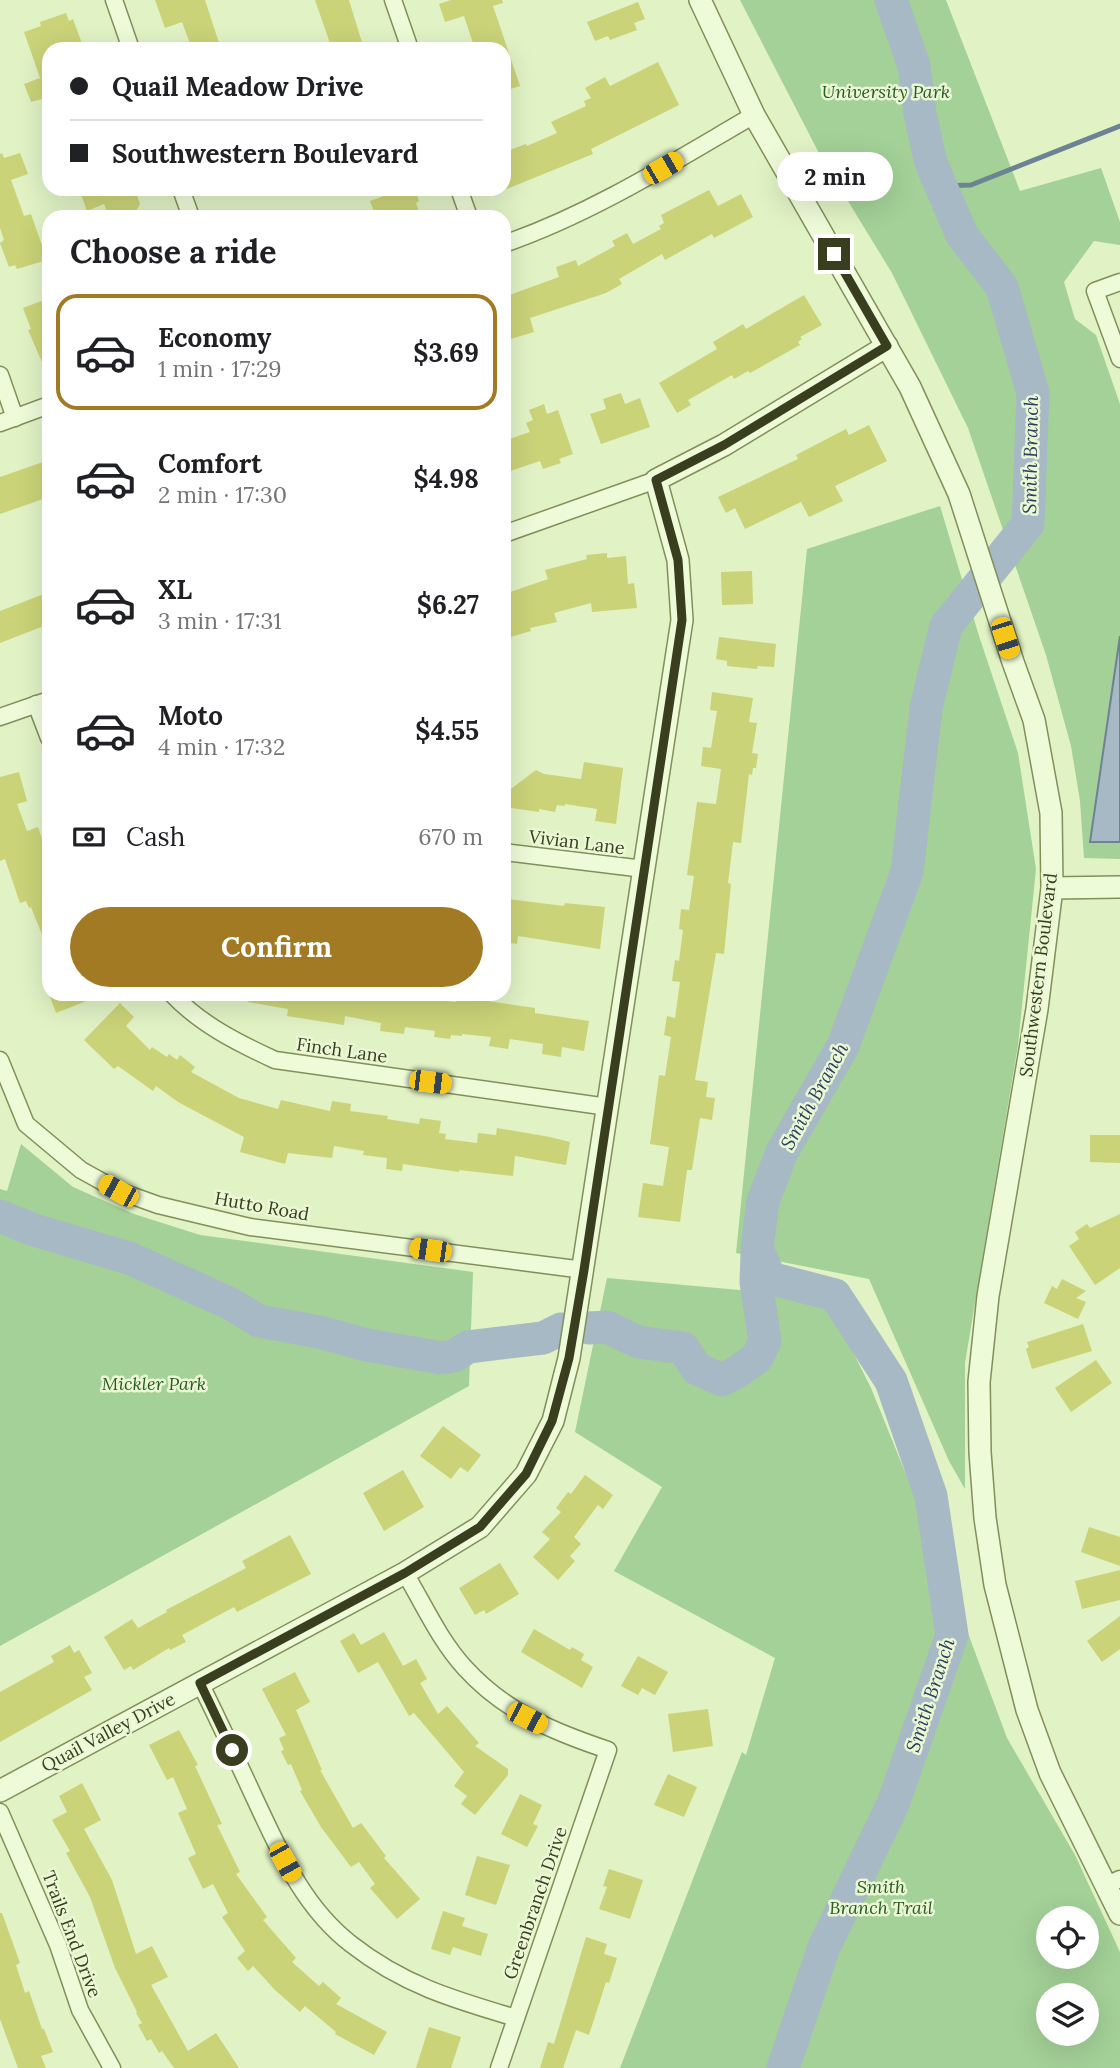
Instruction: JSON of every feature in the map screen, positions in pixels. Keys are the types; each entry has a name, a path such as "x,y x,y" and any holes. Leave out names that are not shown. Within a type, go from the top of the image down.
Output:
{"street":[{"path":"114,0 129,42"},
{"path":"393,0 408,42"},
{"name":"Southwestern Boulevard","path":"700,0 754,115 910,387 959,494 1034,720 1051,813 1052,888 1037,1009 988,1296 979,1382 980,1452 985,1518 995,1585 1027,1710 1050,1773 1113,1882 1120,1914"},
{"path":"511,242 590,208 754,115"},
{"path":"1120,282 1095,291 1120,359"},
{"path":"511,532 656,480 724,445 887,346"},
{"path":"0,375 8,420 42,408"},
{"name":"Quail Valley Drive","path":"0,1791 405,1573 480,1527 526,1474 540,1449 556,1409 569,1358 682,620 678,560 656,480"},
{"path":"0,717 42,702"},
{"name":"Vivian Lane","path":"511,853 644,869"},
{"path":"1052,888 1120,887"},
{"name":"Finch Lane","path":"180,1001 238,1044 275,1060 608,1107"},
{"name":"Hutto Road","path":"0,1060 26,1124 81,1170 118,1191 158,1205 250,1227 584,1270"},
{"name":"Greenbranch Drive","path":"405,1573 440,1633 465,1668 484,1685 527,1718 556,1733 608,1750 499,2068"},
{"path":"200,1683 285,1862 303,1894 328,1922 351,1944 402,1978 440,1995 516,2018"},
{"name":"Trails End Drive","path":"0,1812 58,1945 80,2010 111,2068"}],"green space":[{"name":"University Park","path":"740,0 946,0 1020,191 1101,168 1120,222 1120,245 1094,241 1064,282 1075,319 1096,335 1120,404 1120,859 1084,858 1080,801 1071,746 1046,655 968,428 892,273 821,157"},
{"path":"940,506 1018,753 1036,869 1018,1045 965,1363 965,1489 949,1461 869,1279 736,1253 807,549"},
{"name":"Mickler Park","path":"21,1144 73,1187 134,1214 200,1235 473,1272 469,1386 0,1646 0,1189 7,1191"},
{"name":"Smith Branch Trail","path":"607,1278 818,1297 839,1324 871,1388 938,1553 1007,1738 1075,1855 1099,1906 1036,1906 1036,1969 1099,1969 1099,1907 1120,1952 1120,2068 620,2068 742,1752 746,1755 775,1658 614,1571 662,1487 575,1432"}],"water":[{"path":"1120,636 1120,842 1090,842"}],"building":[{"path":"155,0 205,0 219,42 189,42 182,22 165,28"},
{"path":"315,0 349,0 362,42 330,42"},
{"path":"451,0 502,0 503,3 493,6 505,42 473,42 464,16 445,22 439,4"},
{"path":"638,2 645,19 634,23 637,30 610,40 608,36 595,41 587,22"},
{"path":"66,13 69,21 73,19 81,42 42,42 42,99 31,102 24,84 40,78 24,32 41,26 40,22"},
{"path":"511,59 520,86 511,89"},
{"path":"658,62 679,105 591,149 593,154 511,187 511,149 526,144 527,146 557,133 551,122 586,106 584,101 591,98 585,88 605,77 610,86"},
{"path":"2,153 4,158 20,153 28,174 11,180 24,216 31,214 42,246 42,262 17,269 15,265 9,267 0,243 4,240 0,228"},
{"path":"709,190 718,206 741,194 753,217 714,238 712,234 665,260 662,254 619,279 622,284 606,293 530,318 534,332 511,339 511,294 559,277 556,267 576,260 578,266 615,246 612,241 627,233 633,244 661,229 659,226 664,223 661,215"},
{"path":"82,196 137,196 140,204 137,210 106,210 104,204 87,210"},
{"path":"384,196 417,196 418,210 373,210 370,201"},
{"path":"804,295 822,325 800,337 800,345 750,373 748,371 734,379 732,375 688,400 691,405 677,413 659,383 717,349 713,342 743,324 746,329"},
{"path":"42,301 42,362 28,330 31,329 23,308"},
{"path":"621,393 625,404 640,398 650,427 601,444 590,414 606,409 603,399"},
{"path":"544,404 547,414 558,410 573,454 559,459 561,463 543,469 540,461 511,471 511,439 530,432 526,423 533,420 529,410"},
{"path":"869,425 887,461 835,486 843,501 809,517 801,502 745,529 735,508 726,513 718,497 798,459 796,455 846,429 849,435"},
{"path":"42,462 42,499 0,514 0,477"},
{"path":"607,553 607,558 626,556 628,584 634,583 637,608 592,612 591,603 554,613 557,622 530,628 531,631 511,637 511,592 548,579 545,570 587,559 586,555"},
{"path":"752,571 753,604 722,605 721,572"},
{"path":"42,595 42,627 0,643 0,611"},
{"path":"719,637 776,644 774,667 758,666 757,669 727,666 727,661 716,659"},
{"path":"712,692 753,698 749,722 757,723 752,753 758,754 756,768 753,768 752,775 749,774 741,843 733,842 724,954 716,953 695,1080 708,1082 706,1097 715,1098 712,1120 700,1118 692,1170 687,1170 680,1222 638,1217 643,1183 663,1186 669,1147 650,1144 659,1075 665,1076 671,1037 664,1035 667,1016 675,1018 680,982 672,981 675,960 679,961 683,930 679,929 681,909 689,910 694,876 687,875 697,802 716,804 721,769 701,766 703,747 711,748 717,711 710,710"},
{"path":"584,762 623,768 616,824 595,821 597,809 565,804 557,805 555,812 511,808 511,789 536,770 544,774 581,779"},
{"path":"19,772 27,801 17,804 27,831 38,827 42,839 42,935 31,907 29,908 26,901 20,903 5,859 0,861 0,777"},
{"path":"511,899 564,906 565,903 605,907 600,949 518,936 517,944 511,943"},
{"path":"52,1001 87,1001 56,1013"},
{"path":"488,1001 535,1008 535,1013 589,1021 584,1051 562,1047 561,1057 542,1054 543,1044 510,1039 508,1049 489,1046 491,1037 462,1034 451,1035 450,1039 434,1037 435,1031 405,1027 404,1034 380,1031 381,1023 345,1016 344,1025 287,1016 288,1009 248,1002"},
{"path":"120,1003 134,1017 126,1026 150,1050 152,1047 177,1060 180,1055 195,1067 191,1072 239,1098 278,1109 281,1100 330,1111 332,1101 351,1104 350,1111 388,1116 387,1119 419,1124 420,1118 441,1121 439,1133 446,1134 445,1139 477,1143 478,1133 496,1135 497,1128 550,1137 570,1142 566,1165 515,1156 513,1176 403,1164 402,1171 386,1169 387,1158 363,1155 364,1151 334,1146 332,1158 288,1153 285,1164 240,1152 244,1137 178,1102 156,1086 153,1091 118,1066 114,1069 84,1040"},
{"path":"1090,1135 1120,1135 1120,1163 1090,1162"},
{"path":"1120,1214 1120,1268 1095,1285 1069,1246 1079,1239 1075,1232 1087,1224 1090,1228"},
{"path":"1062,1279 1086,1291 1076,1298 1086,1302 1078,1319 1044,1303 1052,1286 1057,1289"},
{"path":"1083,1324 1092,1351 1032,1369 1026,1349 1029,1347 1027,1342"},
{"path":"1096,1360 1112,1383 1071,1412 1055,1388"},
{"path":"443,1426 481,1455 468,1472 460,1467 451,1479 420,1456"},
{"path":"403,1470 424,1507 384,1531 363,1493"},
{"path":"585,1475 613,1495 603,1509 598,1505 574,1537 581,1544 570,1556 575,1561 558,1580 533,1557 550,1539 542,1532 561,1512 556,1508"},
{"path":"1089,1527 1120,1537 1120,1566 1081,1552"},
{"path":"290,1535 311,1574 237,1612 234,1607 182,1635 186,1642 170,1650 169,1648 133,1670 131,1666 124,1670 104,1637 132,1619 138,1628 167,1612 166,1610 246,1568 242,1561"},
{"path":"500,1563 519,1594 486,1614 484,1610 475,1615 459,1588"},
{"path":"1120,1570 1120,1600 1082,1609 1075,1581"},
{"path":"1120,1616 1120,1649 1102,1662 1087,1641"},
{"path":"534,1629 570,1650 572,1647 584,1654 581,1660 593,1667 582,1688 521,1652"},
{"path":"384,1632 403,1666 416,1659 427,1679 420,1683 438,1714 447,1706 479,1743 475,1746 508,1769 508,1775 475,1815 461,1804 467,1796 454,1786 464,1772 414,1713 409,1716 378,1662 358,1673 340,1641 354,1633 361,1645"},
{"path":"70,1645 74,1653 79,1650 92,1673 84,1677 92,1690 0,1742 0,1692 54,1662 51,1656"},
{"path":"638,1656 668,1672 655,1695 642,1688 638,1695 621,1686"},
{"path":"295,1672 310,1702 296,1710 320,1770 353,1828 361,1823 386,1856 384,1858 420,1899 397,1919 370,1888 375,1884 359,1862 351,1867 321,1827 300,1791 302,1790 291,1764 288,1765 281,1751 284,1750 279,1738 286,1735 262,1689"},
{"path":"708,1709 713,1746 673,1752 668,1714"},
{"path":"179,1730 198,1765 195,1766 222,1824 217,1825 240,1872 236,1874 267,1917 263,1920 296,1958 292,1962 319,1986 323,1982 341,1998 336,2004 387,2032 374,2055 335,2034 336,2032 305,2006 300,2012 253,1966 248,1971 237,1958 245,1951 222,1917 228,1913 213,1884 203,1889 188,1858 196,1854 178,1813 187,1809 173,1777 167,1780 149,1745"},
{"path":"668,1774 697,1787 684,1817 654,1805"},
{"path":"82,1783 101,1820 84,1829 112,1880 136,1954 152,1946 168,1977 151,1985 188,2051 216,2033 239,2068 174,2068 162,2051 159,2053 151,2039 147,2041 138,2025 142,2023 115,1968 90,1897 66,1853 70,1851 52,1820 67,1812 59,1796"},
{"path":"520,1794 542,1805 533,1824 538,1826 527,1847 501,1834"},
{"path":"477,1856 510,1865 496,1905 465,1895"},
{"path":"609,1869 643,1880 630,1919 599,1909 607,1887 603,1886"},
{"path":"443,1911 465,1918 462,1926 488,1934 481,1956 453,1947 450,1955 431,1949"},
{"path":"0,1913 20,1963 16,1965 25,1993 29,1991 53,2052 41,2056 46,2068 18,2068 0,2019"},
{"path":"586,1937 607,1944 604,1954 617,1958 609,1983 606,1982 589,2035 576,2030 563,2068 540,2068 548,2042 554,2044"},
{"path":"429,2027 461,2037 451,2068 416,2068"}],"waterway":[{"name":"Smith Branch","path":"783,2068 824,1947 893,1804 952,1635 931,1496 891,1381 835,1295 770,1278 757,1249 763,1201 782,1152 843,1046 907,872 926,708 946,626 1028,524 1033,393 1002,287 962,235 931,163 920,114 914,66 891,0"},
{"path":"941,186 971,185 1120,126"},
{"path":"0,1216 34,1230 129,1258 231,1304 259,1321 319,1332 367,1345 442,1358 454,1356 468,1347 543,1338 561,1329"},
{"path":"589,1328 607,1327 638,1342 683,1348 697,1369 722,1380 757,1358 765,1341 756,1282 757,1254"}],"route":[{"path":"232,1750 200,1683 405,1573 480,1527 526,1474 552,1421 569,1358 584,1270 682,620 678,560 656,480 724,445 887,346 834,254"}]}
